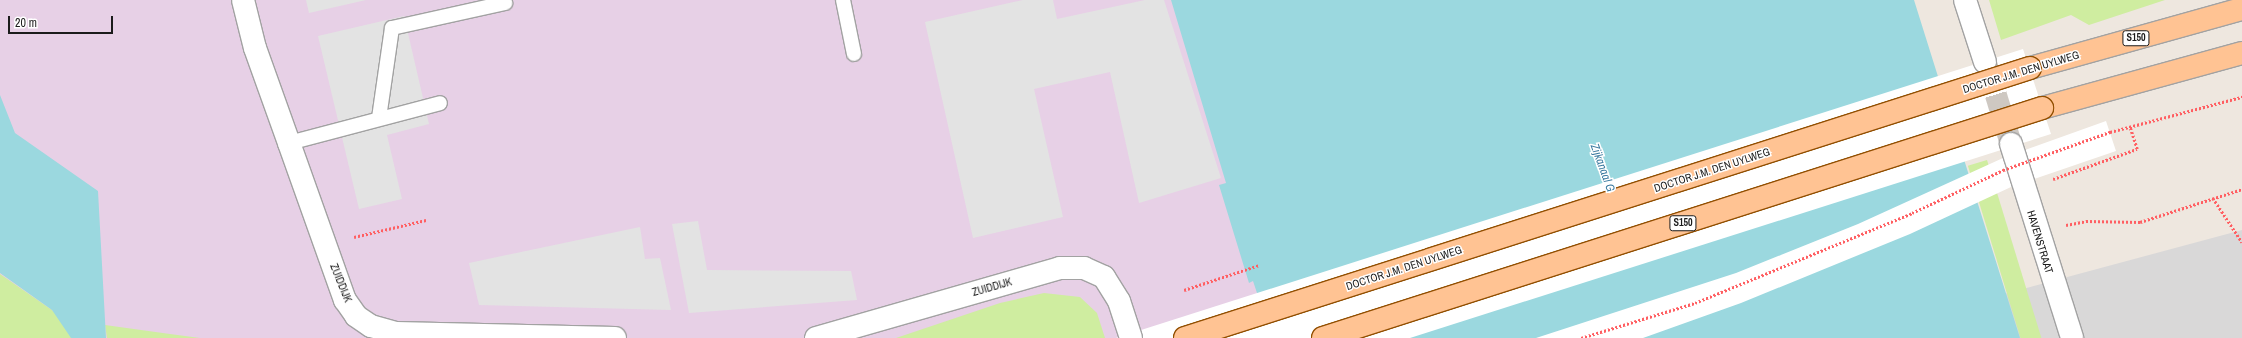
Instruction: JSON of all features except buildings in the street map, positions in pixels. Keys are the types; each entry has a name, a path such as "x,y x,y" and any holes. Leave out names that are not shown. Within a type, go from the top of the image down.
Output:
{"main road":[{"name":"DOCTOR J.M. DEN UYLWEG","path":"1185,338 2030,68 2242,9"},
{"name":"S150","path":"1323,338 2042,108 2242,53"}],"street":[{"name":"ZUIDDIJK","path":"243,0 255,48 326,243 345,300 356,316 371,326 396,333 615,338"},
{"path":"1965,0 1986,62"},
{"name":"HAVENSTRAAT","path":"2011,144 2072,338"},
{"name":"ZUIDDIJK","path":"816,338 1060,268 1084,268 1104,278 1119,301 1131,338"}],"lane":[{"path":"843,0 854,54"},
{"path":"380,118 392,28 505,3"},
{"path":"289,143 440,103"}],"path":[{"path":"1581,338 1695,303 1905,216 2003,170 2110,132 2242,97"},
{"path":"2075,170 2137,149 2130,127"},
{"path":"2038,233 2086,221 2140,222 2242,189"},
{"path":"2214,198 2242,242"},
{"path":"326,243 426,220"},
{"path":"1184,290 1259,265"}],"shaded area":[{"path":"0,0 1413,0 1479,268 1179,338 0,338"},
{"path":"306,0 366,0 309,13"},
{"path":"1023,0 1053,0 1057,19 1145,0 1164,0 1221,178 1139,203 1110,72 1034,89 1063,217 973,238 925,22"},
{"path":"404,16 429,124 387,135 402,199 359,209 318,36"},
{"path":"698,221 707,270 851,271 857,300 689,313 672,224"},
{"path":"640,227 645,259 660,258 671,310 479,305 469,263"},
{"path":"2242,230 2242,338 1585,338 1978,301"}],"green space":[{"path":"1989,0 2165,0 2089,25 2071,15 2001,40"},
{"path":"1987,160 2041,338 2021,338 1968,166"},
{"path":"0,274 52,310 79,338 0,338"},
{"path":"1044,293 1080,297 1097,313 1105,338 896,338 1000,303"},
{"path":"105,325 170,334 200,338 107,338"}],"water":[{"name":"Zijkanaal G","path":"1171,0 1914,0 2020,338 1272,338 1253,281 1249,283 1219,185 1226,183"},
{"path":"0,95 15,133 98,191 106,338 71,338 52,310 0,273"}],"pier":[{"path":"2023,49 2051,134 1410,338 1116,338"},
{"path":"2106,121 2116,151 2011,187 1910,234 1741,303 1643,338 1536,338 1736,273 1858,224 2003,158"}],"tunnel":[{"path":"1986,63 2011,144"}]}
